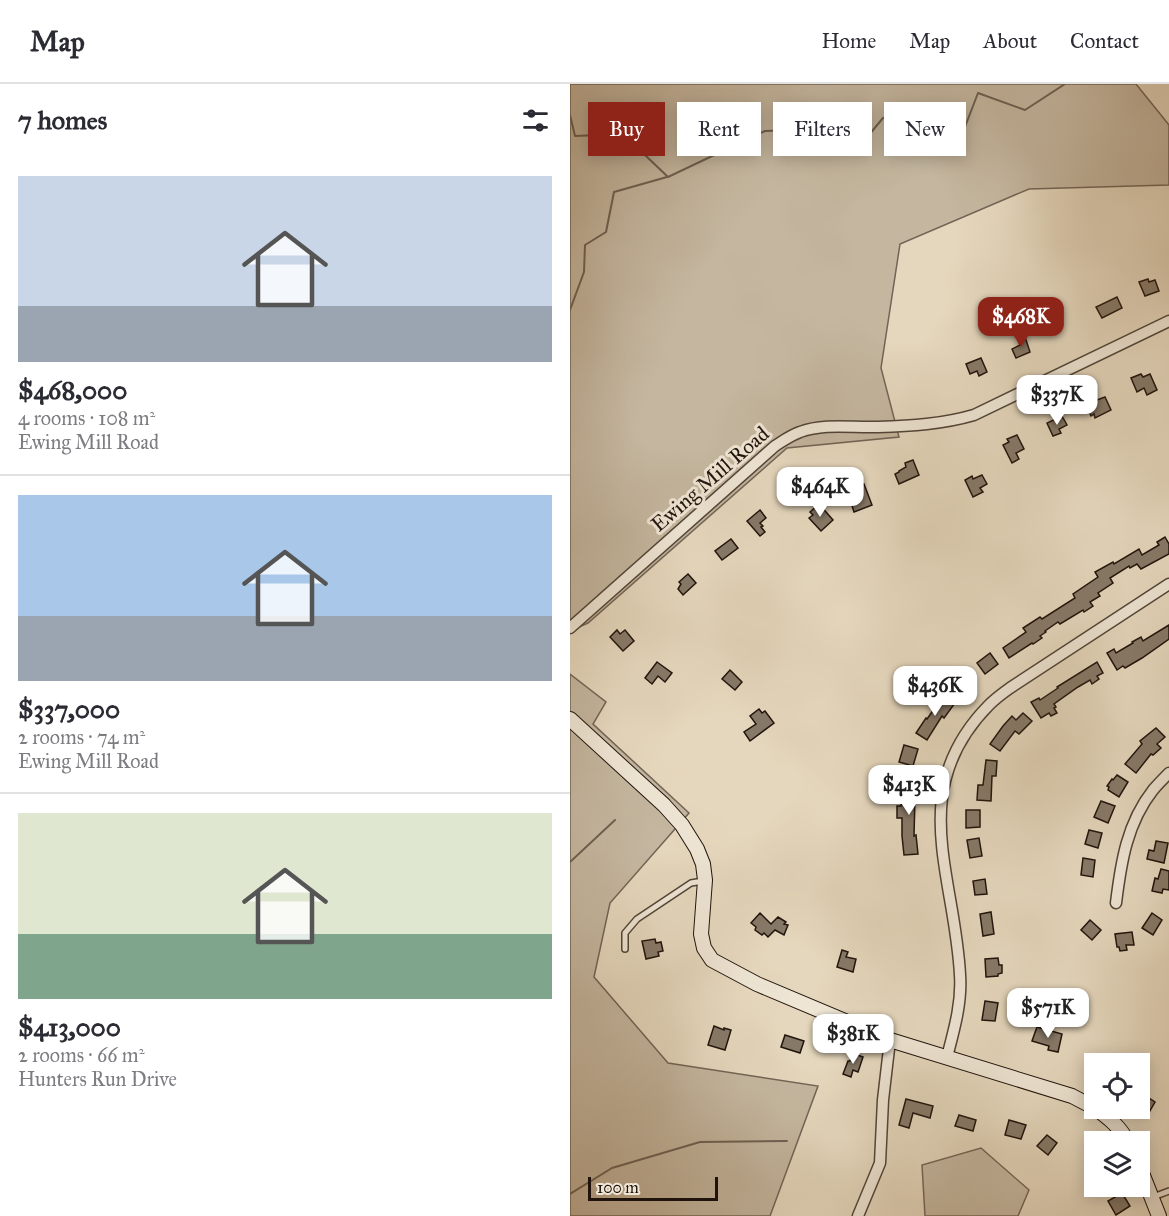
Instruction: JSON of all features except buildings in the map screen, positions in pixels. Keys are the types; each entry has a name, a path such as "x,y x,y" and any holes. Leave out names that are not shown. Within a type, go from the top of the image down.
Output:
{"main road":[{"path":"570,719 664,805 682,825 697,849 703,864 705,880 701,934 704,948 712,960 757,984 890,1040 1072,1096 1084,1102"},
{"path":"1110,1119 1121,1131"},
{"path":"1150,1192 1159,1216"}],"street":[{"name":"Ewing Mill Road","path":"570,628 775,446 799,432 831,426 875,428 935,424 975,415 1169,321"},
{"path":"947,1057 959,1003 960,977 957,942 941,839 940,808 947,770 957,747 989,704 1169,584"},
{"path":"1116,903 1125,846 1134,819 1153,790 1169,773"},
{"path":"858,1216 880,1162 883,1100 890,1040"}],"lane":[{"path":"625,949 625,933 637,919 691,883 705,880"},
{"path":"1152,1197 1169,1191"}],"shaded area":[{"path":"570,84 1136,84 1169,125 1169,185 1029,189 900,244 881,368 899,437 787,448 588,623 570,631"},
{"path":"570,674 606,702 593,724 689,813 610,903 594,977 668,1063 818,1086 770,1216 570,1216"},
{"path":"981,1148 1029,1190 1018,1216 925,1216 922,1165"}],"waterway":[{"path":"570,115 575,136 623,134 668,177 765,131 830,129 863,142 883,118 924,113 963,132 978,93 1025,110 1065,84"},
{"path":"570,310 584,272 585,245 606,232 614,192 667,177"},
{"path":"570,862 615,820"},
{"path":"570,1194 612,1168 700,1142 787,1141"}]}
